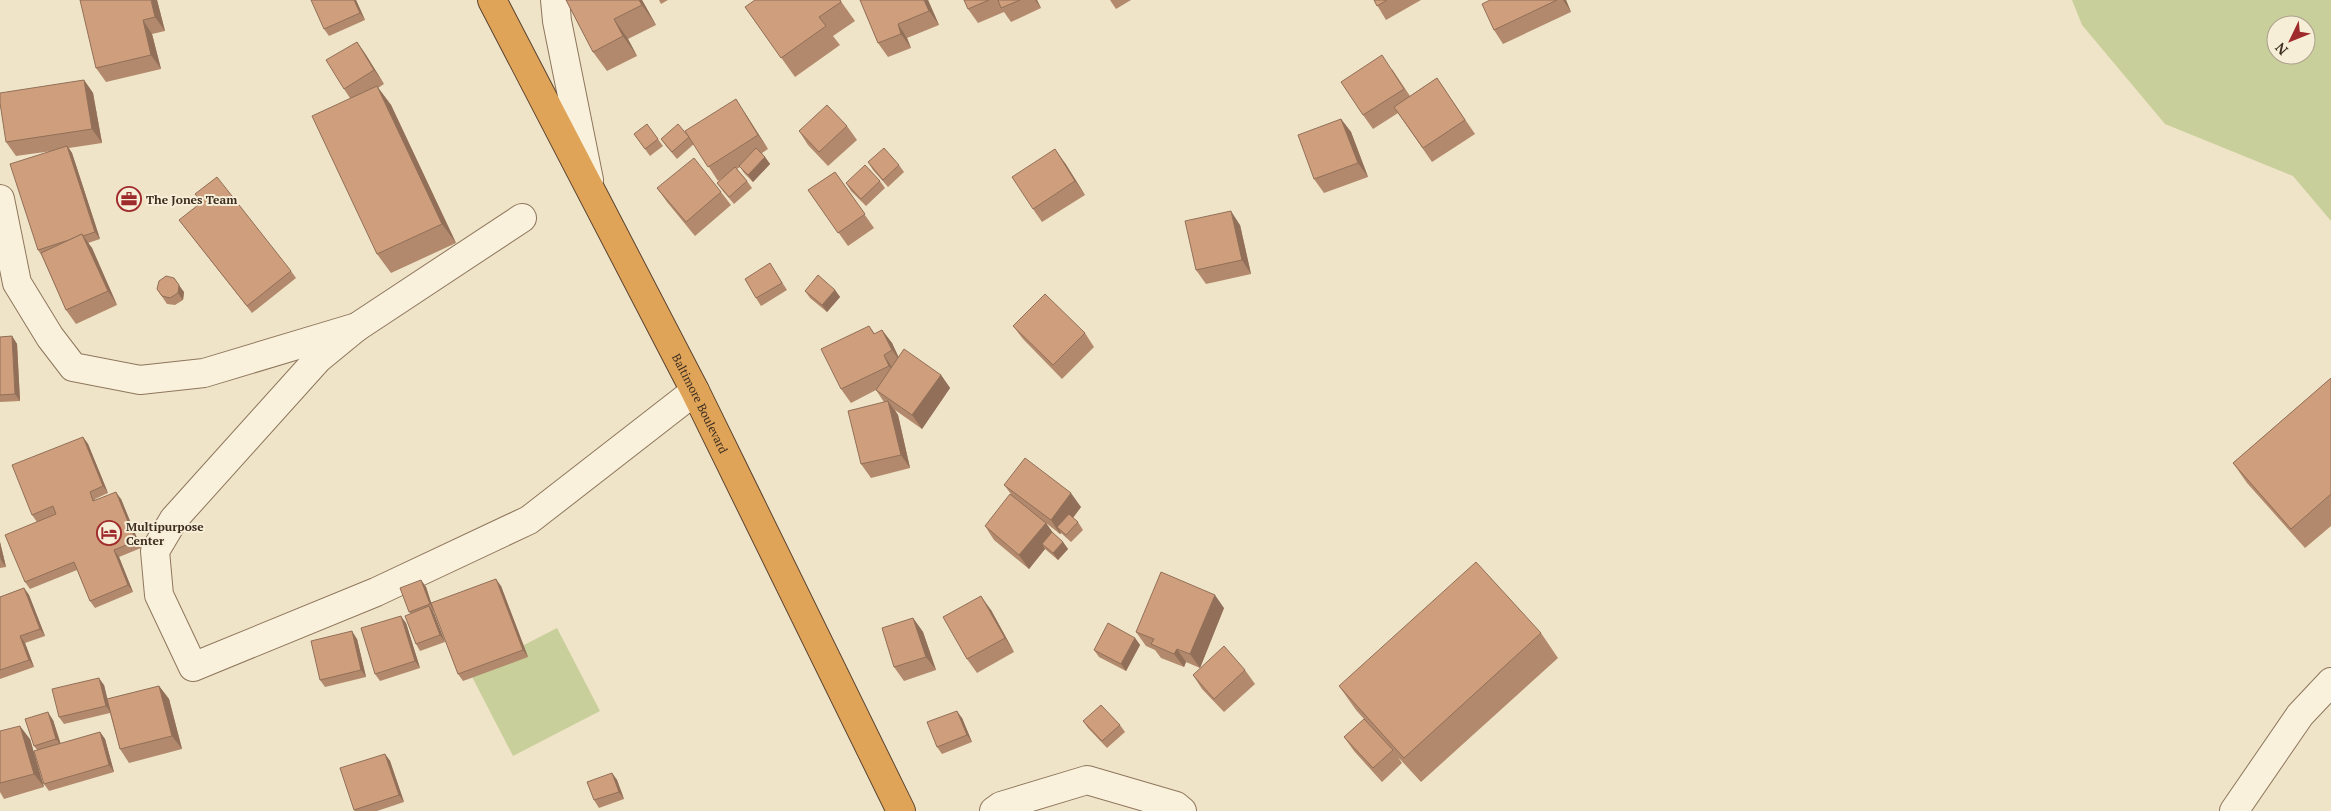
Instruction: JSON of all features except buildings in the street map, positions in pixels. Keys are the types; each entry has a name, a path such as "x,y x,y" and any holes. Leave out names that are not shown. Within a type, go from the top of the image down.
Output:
{"highway":[{"name":"Baltimore Boulevard","path":"492,0 695,391 901,811"}],"street":[{"path":"555,0 557,21 592,194"},
{"path":"0,199 17,283 50,337 73,367 140,380 204,373 357,327"},
{"path":"522,218 357,327 318,359 174,519 155,551 158,595 193,667 376,592 529,520 695,391"},
{"path":"2234,811 2300,715 2331,682"},
{"path":"994,811 1001,806 1087,780 1176,806 1182,811"}],"green space":[{"path":"2072,0 2331,0 2331,221 2293,176 2165,124 2082,25"},
{"path":"557,628 600,711 513,756 470,673"}],"place":[{"name":"The Jones Team","path":"129,199"},
{"name":"Multipurpose Center","path":"109,533"}]}
